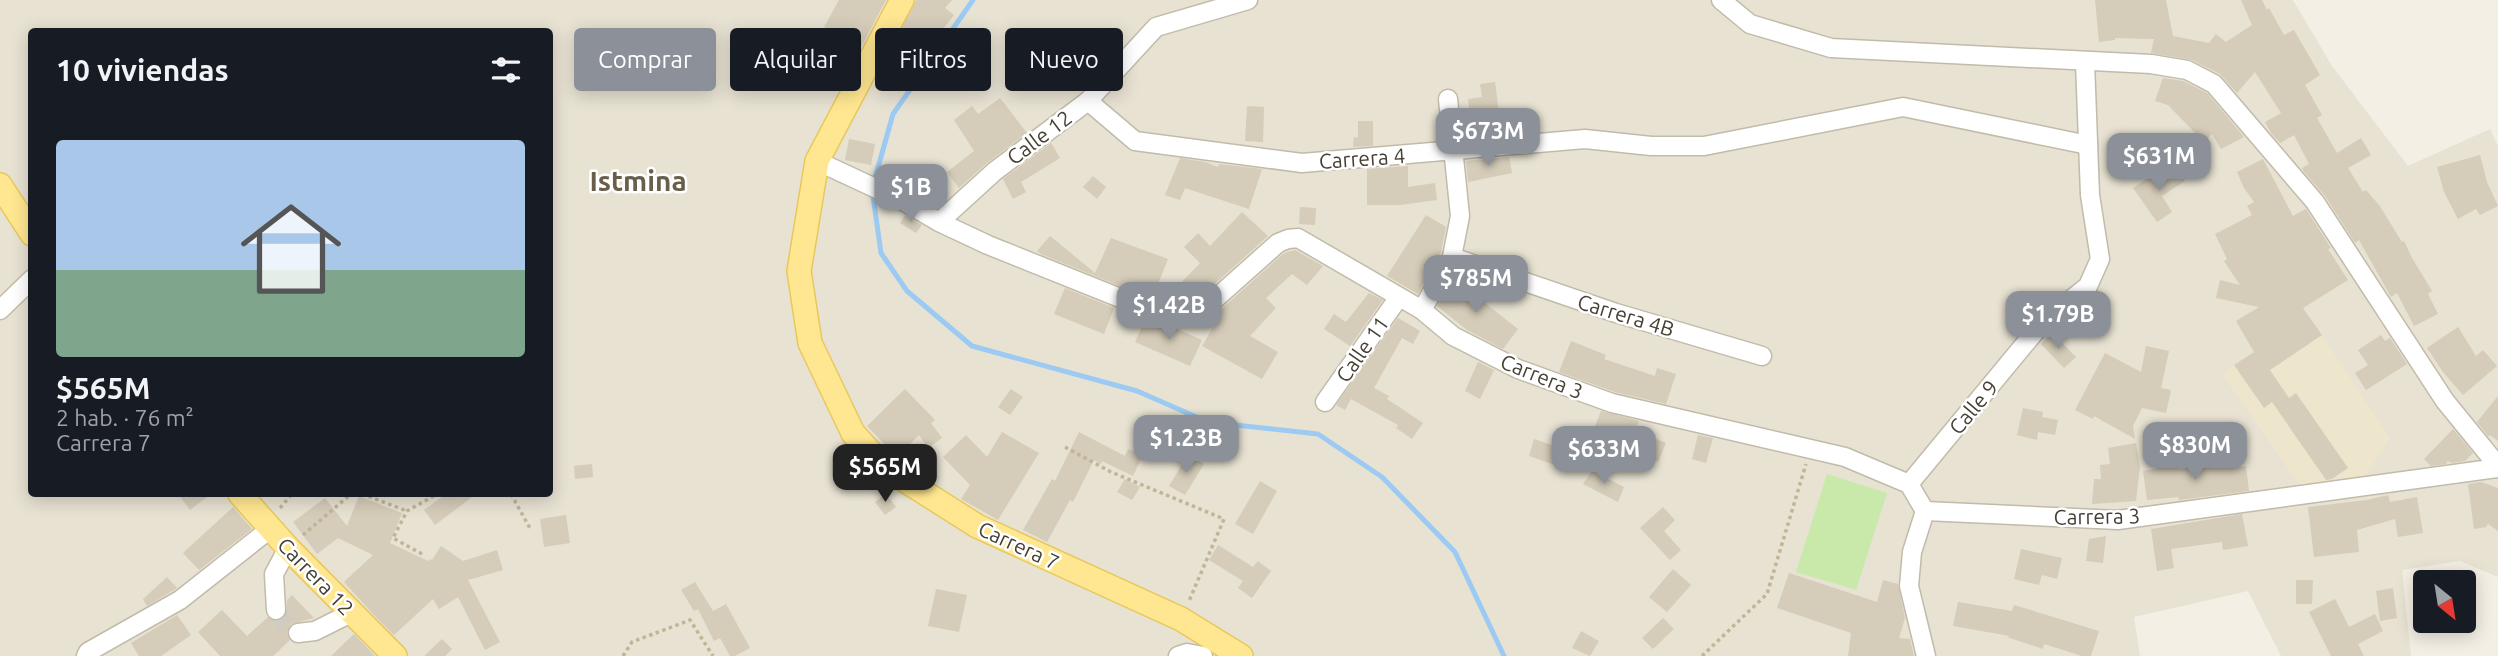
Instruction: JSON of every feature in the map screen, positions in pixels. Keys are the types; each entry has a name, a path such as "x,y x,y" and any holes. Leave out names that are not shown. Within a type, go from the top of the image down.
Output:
{"main road":[{"name":"Carrera 7","path":"901,0 817,161 799,271 810,343 853,433 884,467 977,526 1181,619 1241,656"},
{"path":"0,186 28,228"},
{"name":"Carrera 12","path":"243,497 288,548 394,656"}],"street":[{"name":"Calle 12","path":"939,222 995,171 1088,101 1156,27 1248,0"},
{"name":"Carrera 3","path":"1721,0 1751,24 1831,48 2151,64 2187,70 2214,84 2315,202 2445,401 2498,467"},
{"name":"Calle 9","path":"1909,484 2043,322 2088,286 2100,259 2090,195 2085,62"},
{"path":"1422,310 1452,257 1460,216 1448,99"},
{"name":"Carrera 4","path":"1088,101 1135,141 1302,163 1585,139 1651,146 1704,146 1903,107 2088,145"},
{"name":"Carrera 3","path":"817,161 905,202 988,246 1170,318 1196,316 1278,243 1298,238 1422,310 1453,336 1518,369 1612,403 1845,457 1909,484"},
{"name":"Carrera 4B","path":"1452,257 1616,313 1762,356"},
{"path":"0,310 28,283"},
{"name":"Calle 11","path":"1325,402 1399,297"},
{"name":"Carrera 3","path":"1925,511 2118,520 2498,467"},
{"path":"1909,484 1925,511 1912,552 1909,586 1926,656"},
{"path":"86,656 88,652 180,600 270,529"},
{"path":"276,610 274,574 288,548"},
{"path":"298,633 316,631 351,613"},
{"path":"1178,656 1186,653 1203,656"}],"path":[{"path":"1065,447 1111,472 1224,519 1181,619"},
{"path":"1702,656 1767,594 1810,450"},
{"path":"288,548 348,497"},
{"path":"370,497 407,511"},
{"path":"422,554 393,538 407,511 433,497"},
{"path":"513,497 531,530"},
{"path":"623,656 632,642 690,620 713,656"}],"shaded area":[{"path":"0,0 2293,0 2332,66 2408,166 2490,129 2498,146 2498,577 2460,561 2402,570 2411,656 2281,656 2248,591 2134,617 2140,656 0,656"},
{"path":"2322,335 2390,438 2366,475 2300,486 2222,374 2256,350"}],"green space":[{"path":"1827,474 1887,493 1856,590 1796,572"}],"building":[{"path":"839,0 886,0 861,47 861,28 824,27"},
{"path":"916,0 952,0 945,8 954,15 944,28 902,28"},
{"path":"2095,0 2166,0 2173,36 2209,43 2216,34 2226,42 2252,25 2241,0 2262,0 2284,35 2294,30 2320,75 2305,85 2322,115 2317,118 2337,153 2361,138 2371,155 2348,168 2363,192 2366,190 2379,205 2402,242 2404,241 2432,291 2428,294 2438,314 2414,326 2397,293 2391,297 2359,240 2355,243 2325,196 2304,172 2302,168 2309,164 2294,135 2280,143 2271,133 2265,122 2281,113 2255,72 2237,93 2220,74 2192,60 2151,53 2154,39 2115,38 2099,42"},
{"path":"2163,78 2183,81 2207,93 2244,137 2221,149 2212,134 2204,142 2168,105 2155,101"},
{"path":"1495,82 1502,135 1473,137 1468,99 1482,97 1480,84"},
{"path":"1000,98 1027,133 959,188 947,172 974,151 954,120 972,106 978,114"},
{"path":"1247,106 1264,107 1263,142 1245,141"},
{"path":"1358,121 1373,121 1373,146 1353,147 1354,137 1358,138"},
{"path":"849,139 875,144 871,165 845,160"},
{"path":"1051,143 1060,158 1021,182 1026,192 1013,199 1003,179"},
{"path":"2480,155 2487,182 2498,206 2480,215 2476,209 2458,219 2444,192 2437,167"},
{"path":"1509,157 1512,173 1468,182 1466,161"},
{"path":"1180,158 1218,167 1219,164 1262,169 1249,209 1185,188 1180,200 1165,195"},
{"path":"2263,159 2293,216 2306,209 2348,280 2303,308 2322,335 2270,370 2289,398 2296,393 2348,468 2332,479 2326,480 2272,402 2264,408 2234,365 2254,352 2236,321 2259,307 2216,298 2220,280 2240,285 2224,261 2227,259 2215,234 2252,215 2247,206 2254,202 2237,172"},
{"path":"1408,166 1408,187 1435,183 1437,200 1400,205 1367,205 1367,169"},
{"path":"2176,167 2185,181 2162,196 2172,212 2157,222 2133,188 2149,177 2153,182"},
{"path":"1093,176 1106,187 1097,199 1083,187"},
{"path":"1300,207 1316,208 1315,225 1299,224"},
{"path":"1242,212 1268,236 1198,299 1181,283 1200,263 1184,247 1198,233 1210,246"},
{"path":"905,215 922,225 916,233 900,223"},
{"path":"1426,215 1446,227 1441,252 1418,294 1387,276"},
{"path":"1050,236 1095,273 1111,238 1168,259 1152,299 1041,254 1037,251"},
{"path":"1295,250 1323,266 1307,285 1292,274 1266,298 1276,308 1250,336 1278,352 1262,379 1202,346 1218,318 1215,315 1284,253"},
{"path":"1453,278 1518,329 1503,349 1467,330 1437,306"},
{"path":"1065,288 1114,308 1104,334 1054,314"},
{"path":"1369,293 1383,300 1350,346 1324,329 1334,314 1346,322"},
{"path":"1398,318 1420,331 1413,344 1402,338 1374,388 1389,396 1387,399 1423,423 1412,439 1396,428 1398,425 1351,399 1345,410 1336,405"},
{"path":"1145,320 1166,329 1177,329 1202,340 1190,366 1135,342"},
{"path":"2458,327 2476,356 2483,350 2497,366 2463,395 2427,348"},
{"path":"2052,333 2076,357 2064,368 2041,344"},
{"path":"2381,335 2385,341 2390,338 2407,364 2366,390 2355,373 2368,365 2358,350"},
{"path":"1571,341 1606,355 1604,359 1655,376 1657,368 1676,374 1666,404 1615,392 1559,372"},
{"path":"2146,346 2169,351 2161,388 2171,390 2166,413 2142,408 2133,426 2135,439 2094,416 2093,419 2075,410 2105,353 2141,372"},
{"path":"1478,362 1494,370 1480,399 1465,391"},
{"path":"905,389 935,420 931,423 942,438 928,448 919,435 897,457 867,426"},
{"path":"1011,389 1023,397 1010,415 998,407"},
{"path":"2498,396 2498,441 2488,436 2477,422"},
{"path":"2023,408 2043,412 2042,417 2058,420 2055,435 2038,432 2037,440 2017,435"},
{"path":"1601,411 1639,421 1632,438 1619,433 1616,438 1594,429"},
{"path":"2453,429 2473,453 2465,461 2448,461 2446,464 2431,466 2424,459"},
{"path":"1002,432 1039,453 998,520 961,499 970,485 943,457 966,435 987,457"},
{"path":"1079,432 1125,456 1128,449 1143,455 1133,476 1102,461 1101,464 1094,460 1073,502 1070,500 1047,542 1023,530 1052,479 1055,481"},
{"path":"1698,435 1713,438 1706,463 1692,459"},
{"path":"1654,438 1666,443 1658,462 1646,457"},
{"path":"1534,439 1564,449 1558,466 1529,456"},
{"path":"2136,443 2140,467 2136,501 2092,504 2094,479 2101,479 2100,465 2110,464 2108,448"},
{"path":"1188,455 1204,464 1185,495 1169,486"},
{"path":"2231,463 2231,468 2246,466 2249,491 2179,500 2178,497 2147,500 2143,471 2179,464 2180,469"},
{"path":"592,464 593,477 575,479 574,466"},
{"path":"1592,471 1624,487 1618,502 1583,484"},
{"path":"1125,479 1140,487 1132,500 1117,492"},
{"path":"1260,481 1277,491 1253,534 1235,524"},
{"path":"2481,482 2498,488 2498,531 2488,524 2486,527 2474,529 2468,484"},
{"path":"886,494 896,507 885,515 875,502"},
{"path":"2388,495 2390,502 2417,497 2423,533 2398,537 2395,519 2357,530 2359,552 2314,557 2308,507"},
{"path":"180,497 207,497 190,510"},
{"path":"359,497 362,497 402,513 390,543 428,561 432,560 441,546 463,561 497,550 503,570 468,580 500,642 485,650 458,597 439,609 433,599 394,635 344,582 373,555 338,538 317,554 293,522 325,498 347,526"},
{"path":"442,497 472,497 435,525 424,510"},
{"path":"233,507 252,529 199,570 183,553"},
{"path":"1663,507 1675,520 1664,531 1681,550 1670,560 1640,528"},
{"path":"2242,514 2248,546 2223,550 2222,542 2171,549 2174,568 2157,571 2151,529"},
{"path":"566,515 570,543 544,547 540,519"},
{"path":"2106,536 2103,563 2086,561 2089,539"},
{"path":"1218,545 1253,567 1258,561 1271,571 1252,598 1238,588 1243,581 1209,560"},
{"path":"2021,549 2062,558 2057,579 2042,575 2039,585 2014,579"},
{"path":"1673,569 1691,585 1667,612 1649,597"},
{"path":"1789,573 1877,602 1883,580 1898,584 1905,618 1899,638 1910,639 1914,656 1848,656 1851,633 1777,608"},
{"path":"167,577 177,588 147,606 143,599"},
{"path":"2296,580 2313,580 2312,604 2296,604"},
{"path":"695,582 713,611 726,604 750,648 730,656 720,638 714,641 698,609 694,611 681,590"},
{"path":"2393,588 2397,618 2380,621 2376,591"},
{"path":"936,589 967,595 959,632 928,626"},
{"path":"292,595 314,618 291,624 287,634 290,640 273,656 220,656 198,632 222,610 247,636 268,617 276,621 283,619 287,600"},
{"path":"2335,599 2349,627 2375,614 2383,631 2358,644 2364,656 2331,656 2309,612"},
{"path":"1958,602 2012,611 2014,605 2099,631 2091,656 2082,656 2044,644 2043,649 2007,637 2010,636 1953,626"},
{"path":"177,615 191,635 161,656 139,656 131,643"},
{"path":"1663,618 1674,629 1653,649 1642,638"},
{"path":"1581,631 1599,641 1590,656 1572,648"},
{"path":"354,634 375,656 331,656"},
{"path":"442,639 452,649 445,656 424,656"}],"waterway":[{"path":"973,0 893,114 872,189 881,253 907,291 972,346 1137,391 1208,422 1318,434 1382,477 1455,552 1504,656"}],"tunnel":[{"path":"276,610 285,624 298,633"}],"district":[{"name":"Istmina","path":"638,180"}]}
